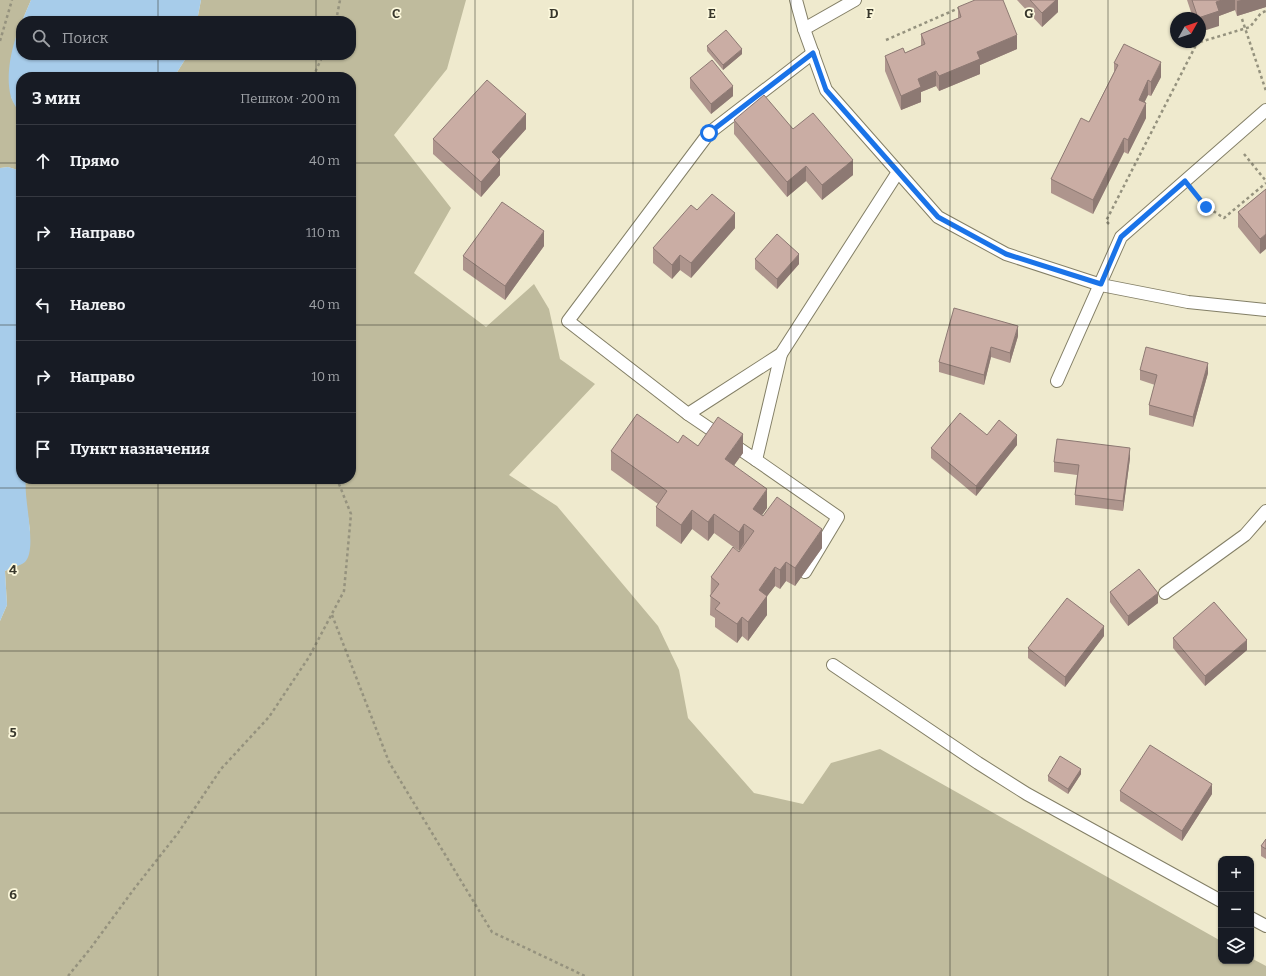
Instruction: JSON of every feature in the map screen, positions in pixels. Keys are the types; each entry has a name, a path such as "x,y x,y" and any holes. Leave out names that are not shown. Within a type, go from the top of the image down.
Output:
{"lane":[{"path":"796,0 804,29 826,90 938,217 1006,254 1101,284 1188,302 1266,310"},
{"path":"804,29 855,0"},
{"path":"805,572 838,517 688,414 568,321 709,133 813,53"},
{"path":"1057,381 1121,237 1266,110"},
{"path":"756,460 782,354 898,172"},
{"path":"688,414 782,354"},
{"path":"1165,593 1245,535 1266,511"},
{"path":"833,665 978,763 1027,794 1218,899"},
{"path":"1254,920 1266,926"}],"path":[{"path":"0,41 12,0"},
{"path":"337,16 340,0"},
{"path":"886,40 961,7"},
{"path":"1206,40 1250,27 1261,13 1266,11"},
{"path":"1242,19 1266,91"},
{"path":"1121,237 1106,221 1193,48"},
{"path":"315,72 321,60"},
{"path":"1185,181 1206,207 1224,218 1266,182 1232,140"},
{"path":"68,976 90,950 134,889 178,833 221,769 269,717 309,657 344,591 351,514 339,484"},
{"path":"332,614 389,762 492,932 584,976"}],"shaded area":[{"path":"0,0 31,0 24,16 16,16 11,97 16,106 16,169 8,167 0,168"},
{"path":"201,0 466,0 447,69 394,135 451,208 414,273 486,327 534,284 549,309 560,359 595,384 509,475 557,506 658,626 679,670 688,718 754,793 803,804 831,763 880,749 1218,939 1218,964 1254,964 1254,960 1266,966 1266,976 0,976 0,621 7,605 5,571 25,561 30,530 24,490 25,484 356,484 356,72 177,72 185,60 356,60 356,16 198,16"}],"water":[{"path":"31,0 201,0 198,16 24,16"},
{"path":"16,38 16,60 185,60 177,72 16,72 16,107 9,88 10,60"},
{"path":"8,167 16,169 16,484 26,484 30,546 29,556 25,562 5,571 7,605 0,621 0,168"}],"building":[{"path":"975,0 1003,0 1017,35 977,52 980,59 939,76 936,71 918,79 921,87 901,96 885,56 903,48 905,53 925,44 921,34 961,17 958,7"},
{"path":"1030,0 1056,0 1042,13"},
{"path":"1192,0 1222,0 1216,2 1219,11 1206,15 1206,12 1196,12"},
{"path":"726,30 742,49 723,65 707,46"},
{"path":"1124,44 1161,62 1151,82 1148,80 1139,100 1146,103 1128,140 1124,138 1093,200 1051,179 1081,118 1089,122 1118,65 1114,63"},
{"path":"712,60 733,86 711,104 690,78"},
{"path":"487,80 526,114 492,152 500,160 481,182 433,139"},
{"path":"764,95 793,129 813,113 853,160 822,185 806,166 787,182 734,120"},
{"path":"1266,189 1266,234 1260,239 1238,212"},
{"path":"712,194 735,213 691,263 680,255 672,265 653,248 691,205 697,210"},
{"path":"502,202 544,231 505,286 463,256"},
{"path":"777,234 799,254 777,279 755,259"},
{"path":"954,308 1018,326 1010,353 991,347 984,375 939,362"},
{"path":"1146,347 1208,363 1193,417 1149,405 1157,375 1140,370"},
{"path":"960,413 987,435 999,420 1017,435 976,486 931,448"},
{"path":"637,414 678,443 683,435 698,446 718,417 743,434 725,459 767,489 753,509 763,516 777,497 822,529 795,568 786,562 780,570 775,567 759,590 767,596 748,622 742,617 737,624 715,609 720,603 710,596 719,584 711,577 733,547 739,552 754,531 744,524 739,532 714,514 708,522 692,510 681,525 656,507 667,491 611,451"},
{"path":"1057,439 1130,448 1123,501 1075,495 1079,465 1054,462"},
{"path":"1139,569 1158,593 1128,616 1110,592"},
{"path":"1067,598 1104,626 1065,677 1028,648"},
{"path":"1214,602 1247,640 1205,676 1173,638"},
{"path":"1150,745 1212,784 1182,831 1120,791"},
{"path":"1060,756 1081,769 1068,789 1048,776"},
{"path":"1266,839 1266,849 1261,846"}],"route":[{"path":"709,133 813,53 826,90 938,217 1006,254 1101,284 1121,237 1185,181 1206,207"}]}
